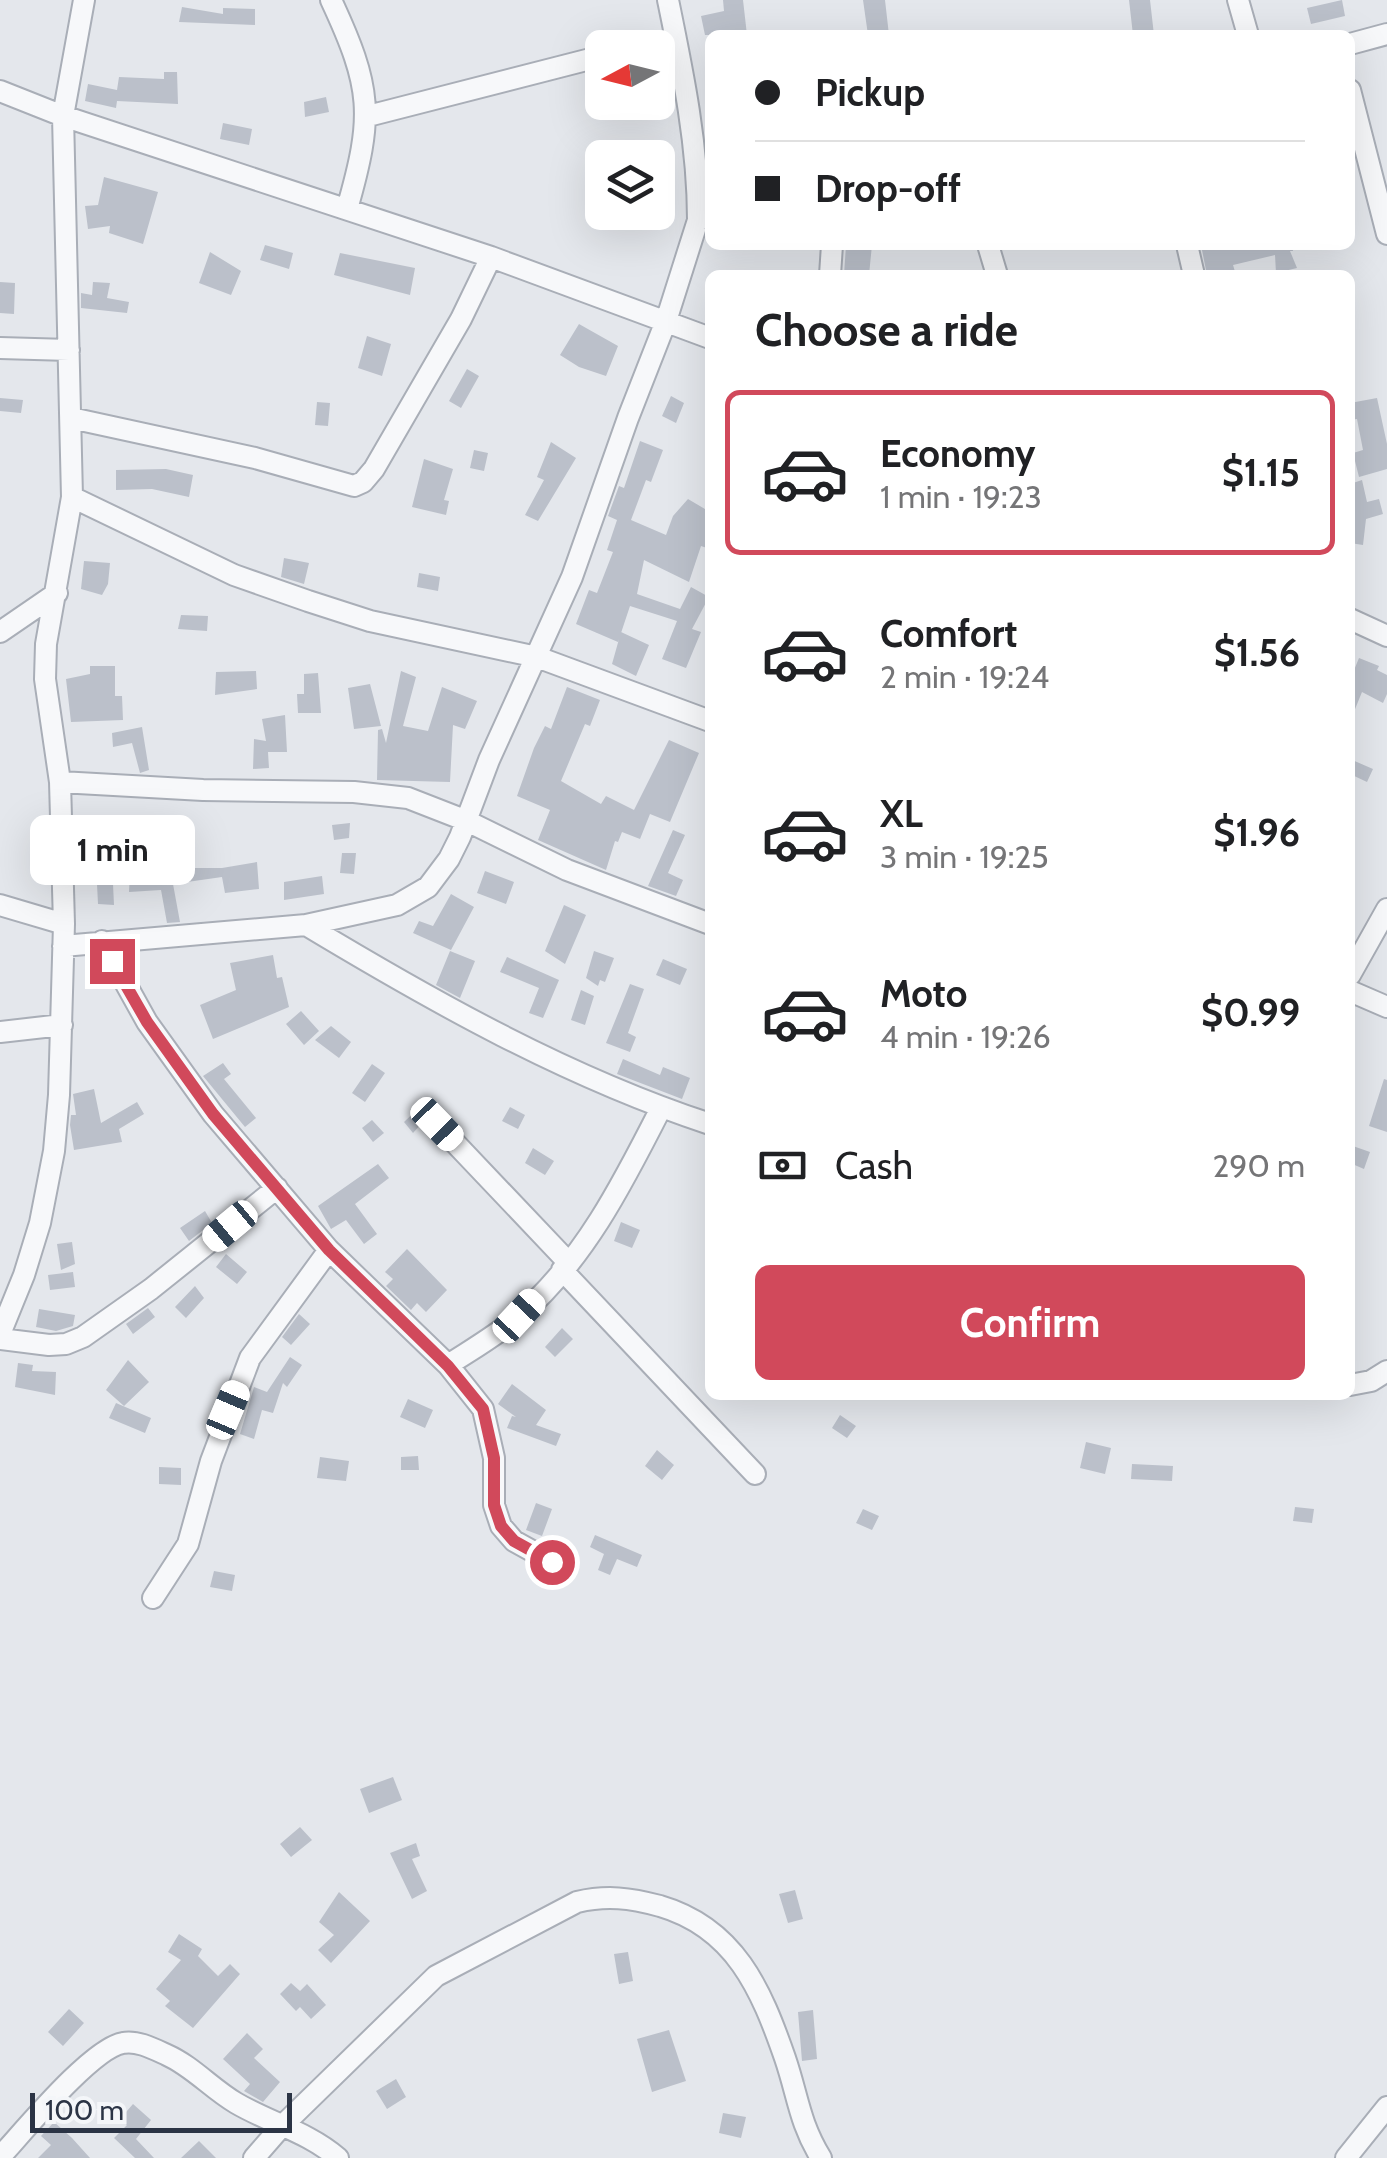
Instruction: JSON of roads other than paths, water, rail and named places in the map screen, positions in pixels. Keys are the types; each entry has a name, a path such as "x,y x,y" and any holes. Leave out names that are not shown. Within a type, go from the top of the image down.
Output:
{"street":[{"path":"84,0 63,116 72,497 46,644 45,679 60,782 62,1025 54,1151 40,1223 0,1336 49,1346 82,1337 151,1289 277,1188"},
{"path":"331,0 356,59 368,116 363,155 347,208"},
{"path":"0,905 63,935 102,941 306,924 372,912 410,899 428,887 443,868 572,577 704,218 668,0"},
{"path":"1238,0 1247,30"},
{"path":"1355,43 1387,34"},
{"path":"368,116 585,60"},
{"path":"0,91 63,116 491,257 705,336"},
{"path":"1355,109 1387,234"},
{"path":"72,418 254,458 354,486 374,469 461,319 491,257"},
{"path":"0,348 70,350"},
{"path":"72,497 234,575 308,601 370,620 538,657 705,718"},
{"path":"0,632 56,593"},
{"path":"1355,622 1387,636"},
{"path":"60,782 203,790 354,792 408,798 467,820 539,858 705,922"},
{"path":"1355,967 1387,909"},
{"path":"306,924 412,989 546,1056 661,1108 705,1122"},
{"path":"102,941 122,981 179,1068 329,1250 448,1366 483,1409 490,1430 494,1505 501,1526 514,1541 552,1562"},
{"path":"1355,993 1387,1008"},
{"path":"0,1032 62,1025"},
{"path":"448,1366 519,1316 565,1266 600,1222 661,1108"},
{"path":"437,1124 756,1474"},
{"path":"153,1598 188,1544 210,1461 250,1358 329,1250"},
{"path":"1355,1383 1371,1381 1387,1371"},
{"path":"254,2158 436,1976 577,1902 602,1896 631,1898 683,1913 726,1943 757,1987 785,2059 805,2132 821,2158"},
{"path":"0,2157 88,2064 109,2046 133,2042 171,2056 234,2102 281,2127 308,2136 338,2158"},
{"path":"1346,2158 1387,2106"}]}
